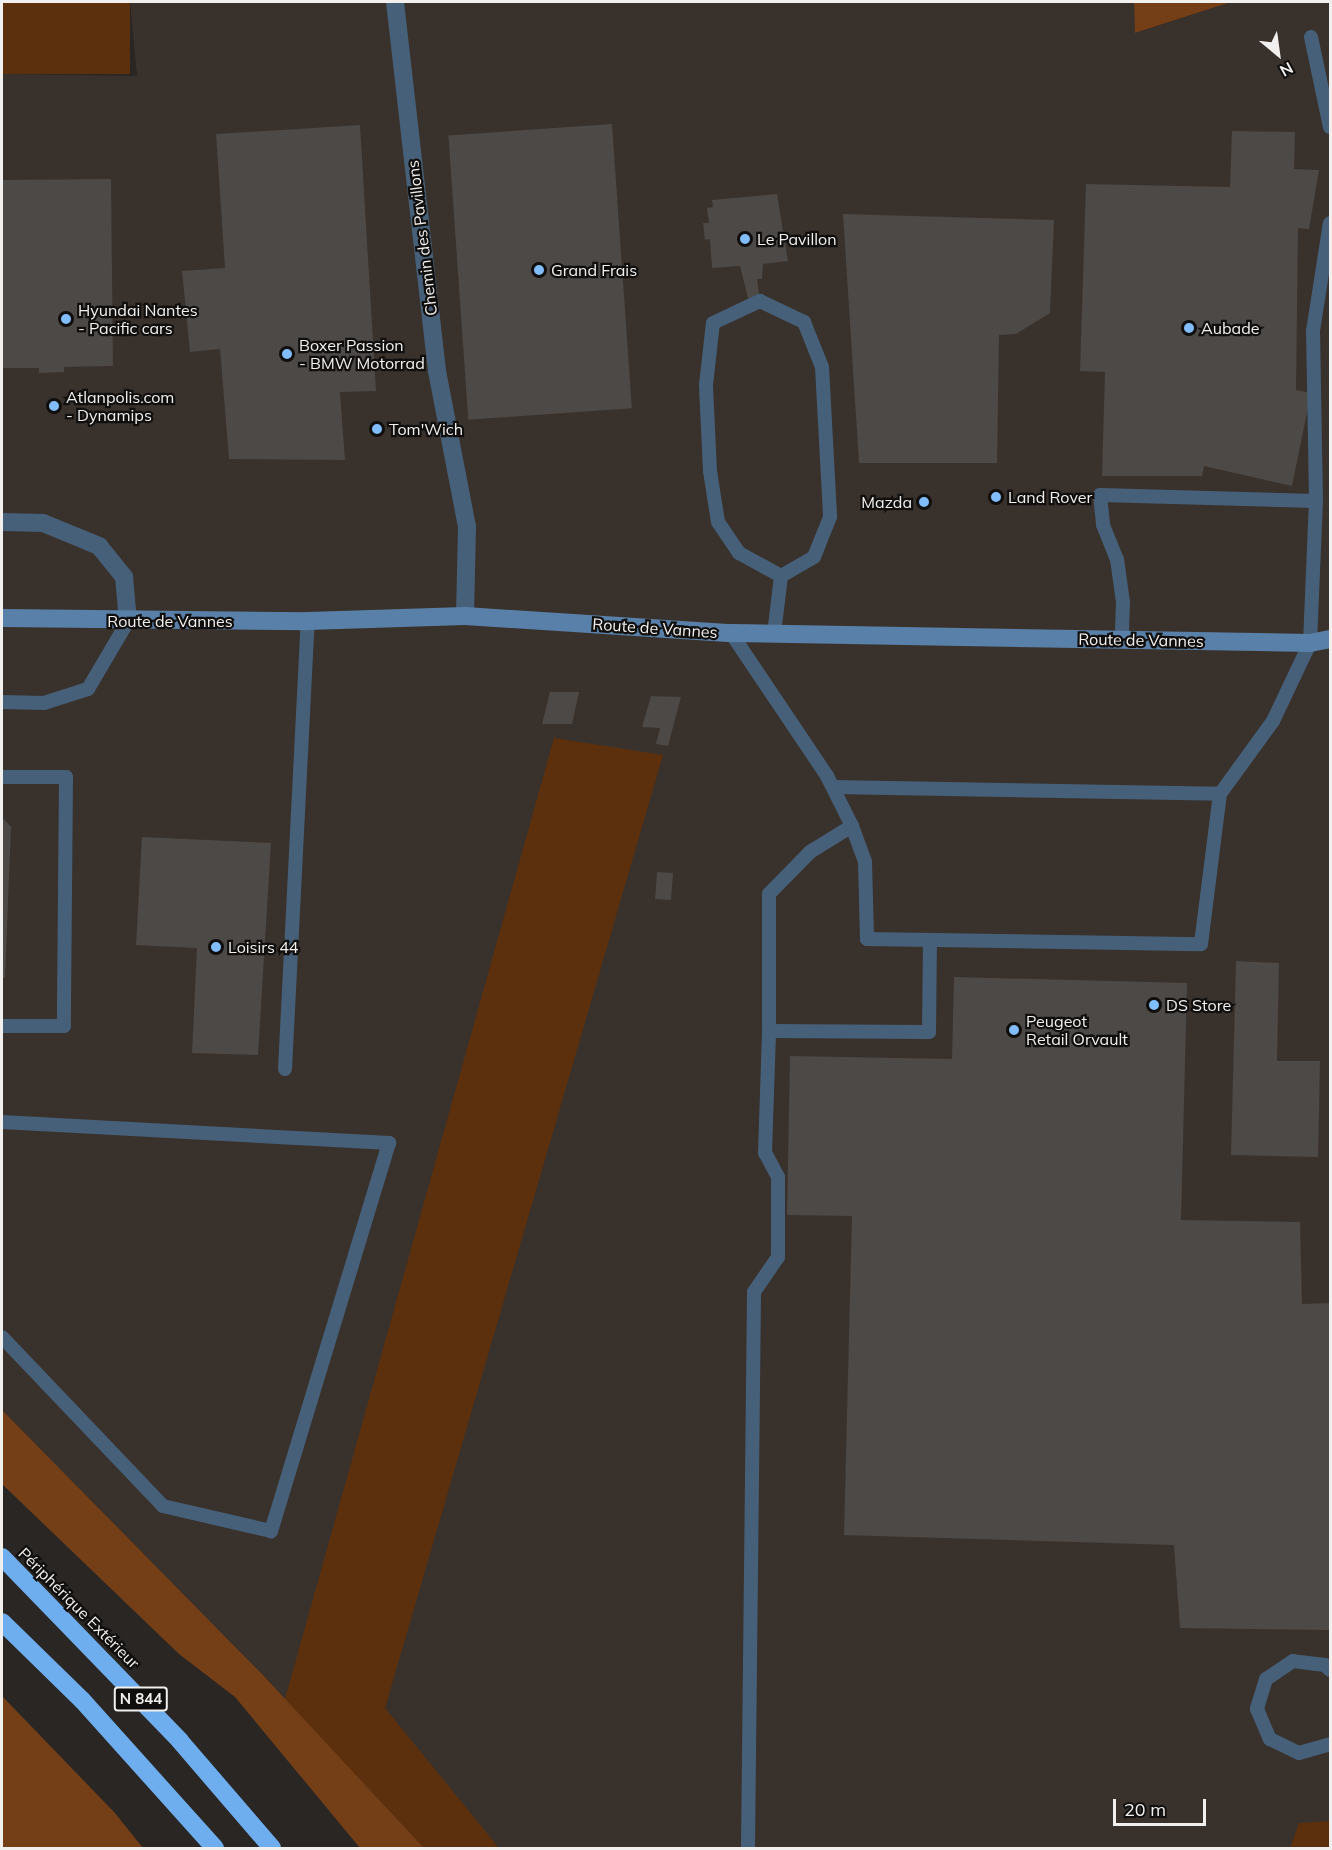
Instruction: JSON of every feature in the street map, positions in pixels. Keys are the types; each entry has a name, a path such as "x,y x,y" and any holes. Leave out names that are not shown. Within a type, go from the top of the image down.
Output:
{"highway":[{"name":"Périphérique Extérieur","path":"2,1557 180,1741 272,1848"},
{"name":"N 844","path":"2,1622 82,1700 215,1848"}],"main road":[{"name":"Route de Vannes","path":"2,618 308,621 465,616 731,633 1310,643 1330,639"},
{"name":"Route de Vannes","path":"1310,643 1330,649"}],"street":[{"name":"Chemin des Pavillons","path":"395,2 437,371 468,527 465,616"},
{"path":"2,522 43,523 99,546 124,577 128,621"}],"lane":[{"path":"1311,37 1330,127"},
{"path":"731,633 833,786 852,826 865,862 867,939 1201,944 1220,794 1273,721 1310,643 1316,501 1313,331 1330,223"},
{"path":"760,301 804,322 822,367 830,517 814,557 780,576 739,553 718,522 710,471 706,385 712,323 760,301"},
{"path":"1122,640 1123,602 1117,559 1103,525 1100,495 1316,501"},
{"path":"774,634 780,576"},
{"path":"2,702 44,703 88,689 128,621"},
{"path":"285,1069 308,621"},
{"path":"2,777 66,777 64,1026 2,1026"},
{"path":"833,786 1220,794"},
{"path":"748,1848 754,1292 778,1257 778,1177 765,1153 769,1031 769,894 810,852 852,826"},
{"path":"769,1031 929,1032 930,941"},
{"path":"2,1122 389,1143 271,1531 163,1506 2,1337"},
{"path":"1330,1670 1325,1665 1293,1661 1266,1679 1257,1709 1270,1739 1299,1753 1330,1744"}],"shaded area":[{"path":"2,2 130,2 130,74 2,74"},
{"path":"130,2 1134,2 1136,33 1231,2 1330,2 1330,1848 424,1848 262,1674 2,1410 2,74 137,76"},
{"path":"1134,2 1231,2 1135,33"},
{"path":"554,738 663,755 385,1708 499,1848 424,1848 285,1699"},
{"path":"2,1410 262,1674 424,1848 360,1848 235,1697 179,1654 2,1484"},
{"path":"2,1696 114,1812 143,1848 2,1848"},
{"path":"1330,1821 1330,1848 1290,1848 1299,1823"}],"building":[{"name":"Grand Frais","path":"612,124 632,408 468,420 448,135"},
{"path":"360,125 376,391 340,392 345,460 229,459 220,349 190,352 182,271 225,268 216,134"},
{"name":"Aubade","path":"1232,131 1295,132 1294,169 1319,170 1309,229 1298,228 1296,390 1311,393 1292,486 1204,466 1202,476 1102,476 1105,372 1080,371 1086,184 1230,187"},
{"path":"111,179 113,366 64,367 64,372 39,373 39,368 2,368 2,180"},
{"path":"777,194 788,261 763,264 762,279 757,279 760,301 749,302 740,266 712,268 710,239 705,240 703,223 709,223 707,208 713,207 712,200"},
{"path":"843,214 1054,220 1050,313 1016,334 999,335 997,463 859,463"},
{"path":"550,692 579,692 572,724 542,724"},
{"path":"651,696 681,697 668,746 656,744 660,728 642,727"},
{"path":"2,817 11,827 5,978 2,978"},
{"name":"Loisirs 44","path":"142,837 271,843 258,1055 192,1053 197,948 136,945"},
{"path":"657,872 673,873 671,900 655,899"},
{"path":"1236,961 1279,963 1277,1061 1320,1061 1318,1157 1231,1155"},
{"path":"954,977 1187,983 1181,1220 1300,1222 1302,1304 1330,1303 1330,1630 1180,1628 1174,1545 844,1535 852,1216 787,1215 790,1056 952,1059"}],"place":[{"name":"Le Pavillon","path":"745,239"},
{"name":"Grand Frais","path":"539,270"},
{"name":"Hyundai Nantes - Pacific cars","path":"66,319"},
{"name":"Aubade","path":"1189,328"},
{"name":"Boxer Passion - BMW Motorrad","path":"287,354"},
{"name":"Atlanpolis.com - Dynamips","path":"54,406"},
{"name":"Tom'Wich","path":"377,429"},
{"name":"Land Rover","path":"996,497"},
{"name":"Mazda","path":"924,502"},
{"name":"Loisirs 44","path":"216,947"},
{"name":"DS Store","path":"1154,1005"},
{"name":"Peugeot Retail Orvault","path":"1014,1030"}]}
